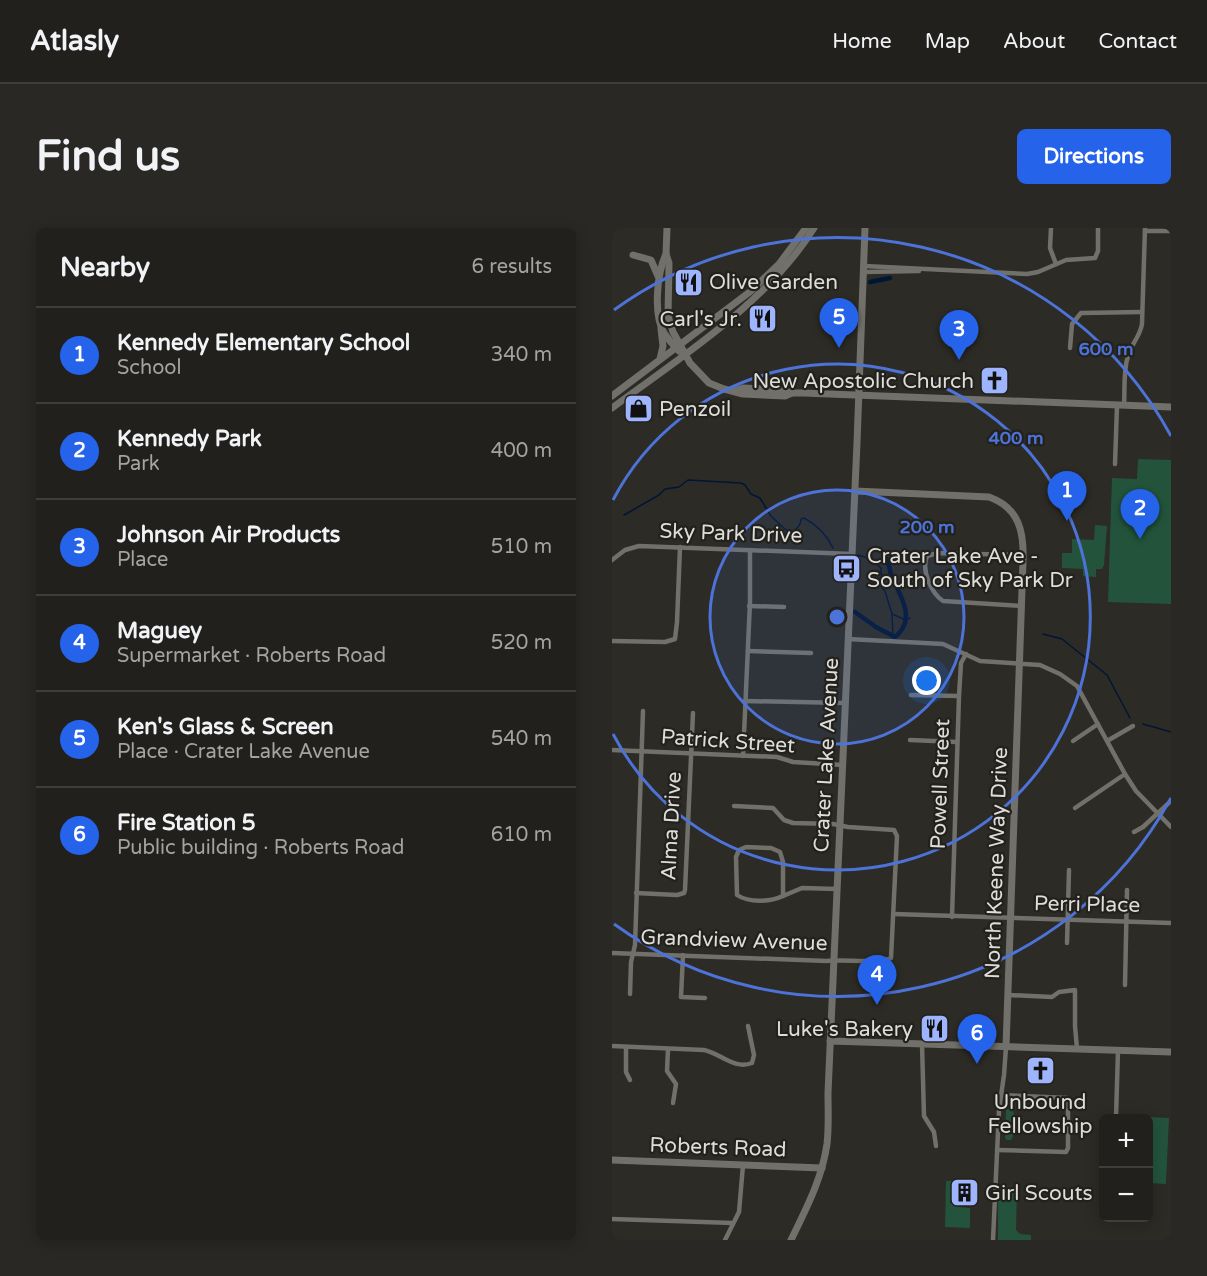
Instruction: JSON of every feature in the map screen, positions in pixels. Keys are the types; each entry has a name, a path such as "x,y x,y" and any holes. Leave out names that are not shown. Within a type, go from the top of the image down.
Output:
{"main road":[{"path":"667,228 669,316 678,346"},
{"path":"614,394 758,284 778,264 806,228"},
{"path":"612,408 737,312 770,283 814,228"},
{"name":"Crater Lake Avenue","path":"791,1240 811,1199 822,1168 828,1132 865,228"},
{"path":"660,360 663,348 658,306 659,279 666,254"},
{"path":"633,255 651,260 659,279"},
{"path":"660,323 664,332 709,383 743,394 785,396 792,393 1171,407"},
{"name":"North Keene Way Drive","path":"855,491 973,495 993,499 1009,510 1018,522 1023,535 1006,1047"},
{"path":"830,1041 1171,1052"},
{"name":"Roberts Road","path":"612,1160 822,1168"}],"street":[{"path":"1051,228 1050,248 1056,264"},
{"path":"863,269 1028,274 1066,260 1095,258 1098,251 1098,228"},
{"path":"1115,464 1126,362 1140,333 1145,229 1171,231"},
{"path":"1070,348 1072,324 1081,313 1142,312"},
{"name":"Sky Park Drive","path":"612,560 626,550 639,546 852,554"},
{"path":"612,640 665,642 675,639 680,547"},
{"path":"743,756 750,550"},
{"path":"1021,606 944,601 934,593 925,567 927,556 938,553 1023,555"},
{"path":"749,606 784,607"},
{"path":"848,639 938,643 985,662 1040,665 1072,681 1082,693 1125,774 1137,791 1171,827"},
{"path":"748,651 812,653"},
{"name":"Powell Street","path":"952,917 959,696 962,663 966,654"},
{"path":"911,695 959,696"},
{"path":"745,700 845,703"},
{"path":"630,994 635,945 643,711"},
{"name":"Alma Drive","path":"636,893 677,895 684,893 693,713"},
{"path":"1073,741 1098,724"},
{"path":"1107,741 1133,726"},
{"path":"910,740 957,742"},
{"name":"Patrick Street","path":"612,750 781,757 793,762 843,765"},
{"path":"1076,808 1125,774"},
{"path":"1134,832 1143,827 1171,801"},
{"path":"734,806 773,808 784,820 793,823 894,830 897,836 894,914"},
{"path":"783,896 783,862 780,852 771,848 739,850 736,857 736,895 744,899 768,900 783,896 802,888 837,889"},
{"path":"1067,944 1069,870"},
{"path":"1125,985 1127,890"},
{"name":"Perri Place","path":"894,914 1171,923"},
{"name":"Grandview Avenue","path":"612,953 884,960 891,958 894,914"},
{"path":"683,955 681,997 705,998"},
{"path":"1008,995 1052,997 1059,992 1076,991 1077,1049"},
{"path":"612,1046 704,1050 733,1063 750,1064 754,1055 748,1026"},
{"path":"922,1044 924,1116 934,1132 936,1146"},
{"path":"626,1047 627,1072 630,1080"},
{"name":"North Keene Way Drive","path":"993,1240 1000,1095 1006,1047"},
{"path":"668,1049 668,1071 676,1084 673,1103"},
{"path":"1116,1114 1118,1050"},
{"path":"997,1150 1066,1152 1068,1148 1068,1098 1000,1095"},
{"path":"725,1240 741,1204 743,1165"},
{"path":"612,1219 733,1223"}],"green space":[{"path":"1138,459 1171,460 1171,604 1108,602 1112,478 1137,479"},
{"path":"1095,525 1107,526 1104,565 1102,569 1096,569 1096,577 1083,576 1083,569 1062,568 1062,553 1072,553 1072,539 1094,540"},
{"path":"1010,1105 1014,1112 1015,1127 1011,1140 1007,1140 1005,1138 1006,1107"},
{"path":"1153,1117 1169,1118 1166,1184 1153,1183"},
{"path":"946,1181 956,1181 952,1187 956,1188 957,1199 950,1200 950,1203 959,1199 959,1207 970,1208 970,1228 945,1227"},
{"path":"1005,1186 1013,1187 1017,1191 1016,1230 1020,1234 1031,1235 1031,1240 998,1240 998,1190"}],"waterway":[{"path":"870,282 890,278"},
{"path":"624,515 659,495 665,489 679,487 688,480 741,483 751,494 760,498 771,516 786,530 794,531 804,518 821,531 833,548"},
{"path":"858,555 871,559 881,568 882,588 892,614 906,620 910,618"},
{"path":"855,612 895,637 901,630 905,623 905,609 887,559"},
{"path":"892,614 893,636"},
{"path":"1043,634 1062,639 1107,675 1130,718"},
{"path":"1143,724 1171,732"}],"place":[{"name":"Olive Garden","path":"688,282"},
{"name":"Carl's Jr.","path":"763,319"},
{"name":"Ken's Glass & Screen","path":"839,348"},
{"name":"Johnson Air Products","path":"959,360"},
{"name":"New Apostolic Church","path":"995,381"},
{"name":"Penzoil","path":"638,409"},
{"name":"Kennedy Elementary School","path":"1067,521"},
{"name":"Kennedy Park","path":"1140,539"},
{"name":"Crater Lake Ave - South of Sky Park Dr","path":"846,568"},
{"name":"Maguey","path":"877,1005"},
{"name":"Luke's Bakery","path":"934,1029"},
{"name":"Fire Station 5","path":"977,1064"},
{"name":"Unbound Fellowship","path":"1040,1071"},
{"name":"Girl Scouts","path":"964,1193"}]}
